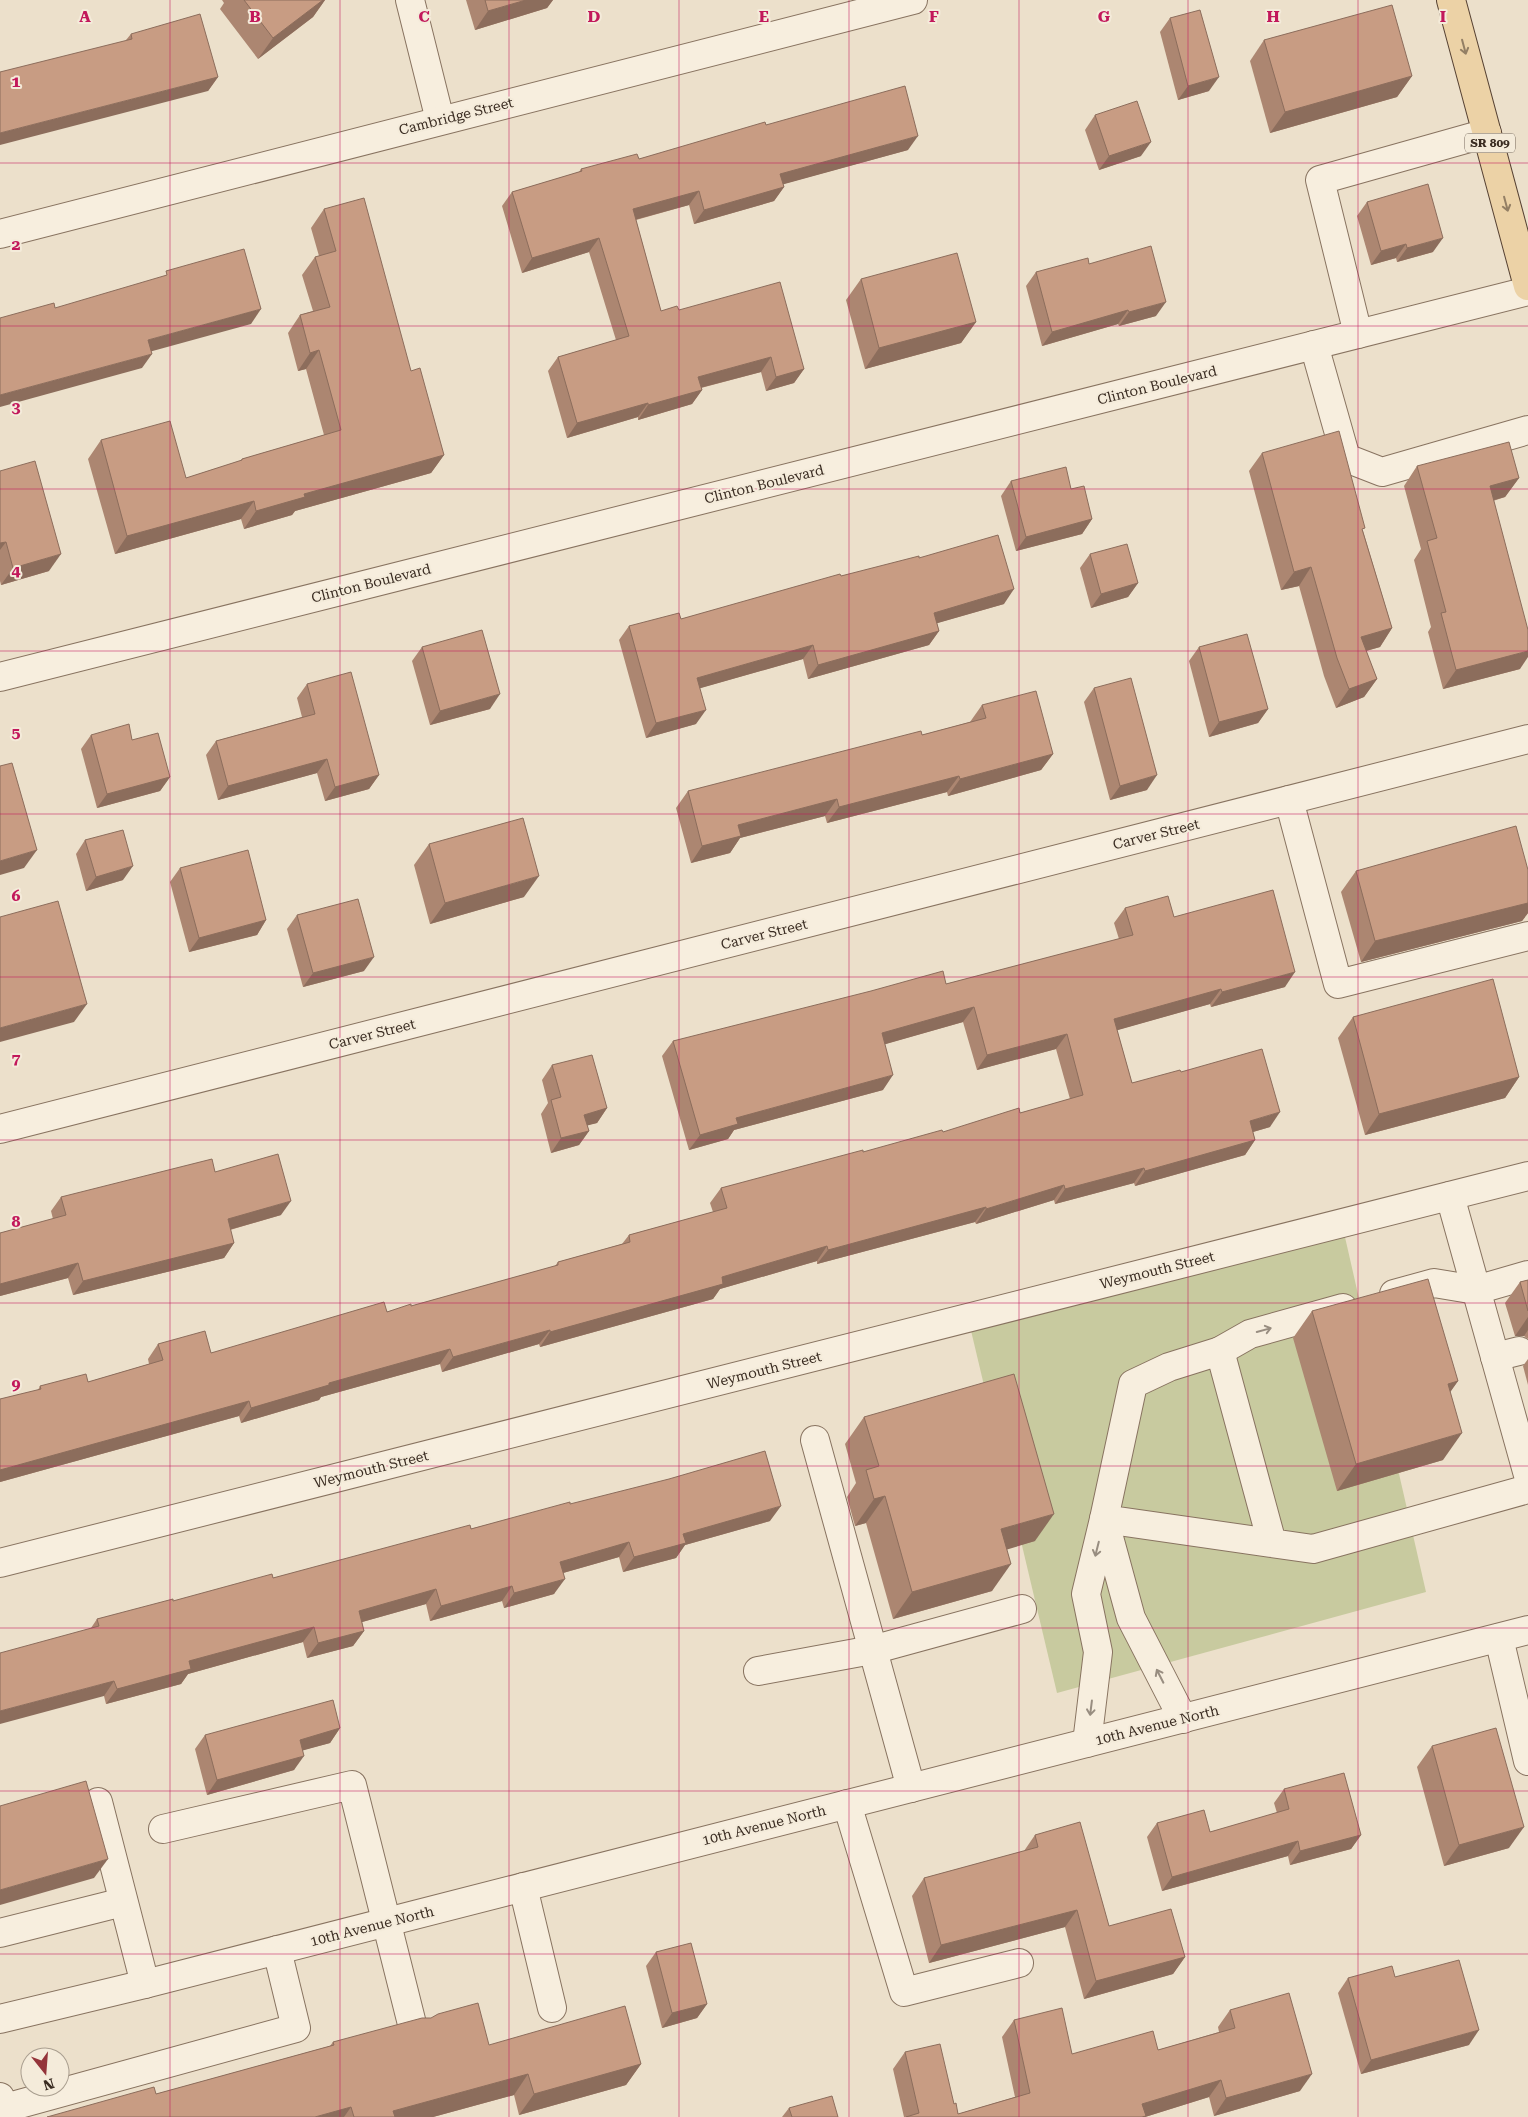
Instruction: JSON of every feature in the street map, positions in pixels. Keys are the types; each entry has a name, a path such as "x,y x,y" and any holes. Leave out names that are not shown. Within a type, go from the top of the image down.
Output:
{"main road":[{"name":"SR 809","path":"1451,0 1528,286"}],"street":[{"path":"410,0 440,120"},
{"name":"Cambridge Street","path":"0,234 914,0"},
{"path":"1358,334 1320,180 1487,133"},
{"name":"Clinton Boulevard","path":"0,677 1528,291"},
{"path":"1314,345 1346,458 1382,472 1528,430"},
{"name":"Carver Street","path":"0,1129 1528,739"},
{"path":"1288,800 1338,984 1528,936"},
{"name":"Weymouth Street","path":"0,1563 1528,1176"},
{"path":"1450,1196 1476,1290 1507,1354 1521,1423 1528,1475"},
{"path":"1087,1743 1098,1652 1086,1594 1133,1384 1169,1367 1220,1351 1250,1334 1434,1283 1476,1290 1528,1275"},
{"path":"1220,1351 1272,1544"},
{"path":"815,1440 911,1788"},
{"path":"1104,1519 1312,1549 1528,1489"},
{"path":"1104,1519 1131,1618 1182,1719"},
{"path":"758,1671 872,1650 1022,1609"},
{"name":"10th Avenue North","path":"0,2019 145,1984 1528,1630"},
{"path":"1498,1638 1528,1761"},
{"path":"163,1829 352,1785 412,2024"},
{"path":"98,1802 145,1984"},
{"path":"847,1804 904,1992 1019,1963"},
{"path":"523,1887 552,2008"},
{"path":"0,1934 123,1902"},
{"path":"0,2097 5,2108 296,2028 276,1950"}],"green space":[{"path":"1342,1224 1426,1592 1057,1693 968,1318"}],"building":[{"path":"244,0 323,0 273,38"},
{"path":"485,0 526,0 488,11"},
{"path":"1392,5 1412,76 1285,112 1264,40"},
{"path":"1200,10 1219,77 1188,86 1170,18"},
{"path":"200,14 218,77 0,133 0,72 132,39 131,34"},
{"path":"905,86 918,136 780,174 784,187 704,210 699,191 633,209 661,311 677,306 679,310 780,282 804,369 776,377 771,357 698,377 702,390 577,423 558,357 629,336 599,238 532,258 512,192 582,171 581,169 637,154 639,159 765,122 766,125"},
{"path":"1137,101 1151,142 1109,156 1095,115"},
{"path":"1428,184 1443,238 1407,248 1406,244 1381,251 1367,202"},
{"path":"364,198 411,371 420,368 444,455 304,494 305,497 256,511 254,501 127,536 101,440 170,421 186,478 242,459 341,430 319,350 310,353 300,315 330,307 315,257 336,251 324,209"},
{"path":"1151,246 1166,302 1129,312 1128,310 1052,332 1036,272 1088,258 1089,264"},
{"path":"244,249 261,309 148,340 152,354 0,395 0,318 54,303 55,308 167,275 166,271"},
{"path":"957,253 976,322 879,348 861,279"},
{"path":"1339,431 1365,528 1362,529 1392,628 1361,637 1377,679 1349,689 1337,658 1311,567 1294,572 1262,453"},
{"path":"1509,442 1519,478 1490,486 1528,630 1528,651 1456,670 1441,613 1446,612 1427,541 1437,538 1417,466"},
{"path":"35,461 61,554 13,568 6,542 0,543 0,471"},
{"path":"1066,467 1071,489 1084,486 1092,519 1026,537 1011,481"},
{"path":"998,535 1014,589 934,613 939,631 818,665 813,645 697,678 706,710 656,723 629,626 679,613 681,619 840,574 841,576 919,556 919,558"},
{"path":"1127,544 1138,583 1101,594 1090,554"},
{"path":"482,630 500,694 440,711 422,647"},
{"path":"1247,634 1268,709 1219,722 1199,647"},
{"path":"351,672 379,775 335,787 327,759 228,786 216,741 315,714 307,684"},
{"path":"1131,678 1157,775 1120,786 1094,688"},
{"path":"1036,691 1053,754 960,779 959,776 839,807 837,799 738,825 741,836 702,846 688,791 921,731 922,735 986,718 982,705"},
{"path":"129,724 132,740 158,733 170,777 107,794 91,735"},
{"path":"12,763 37,850 0,861 0,766"},
{"path":"523,818 539,876 445,903 429,844"},
{"path":"1516,826 1528,870 1528,903 1375,941 1356,871"},
{"path":"123,830 133,866 96,877 85,840"},
{"path":"248,850 266,920 199,938 180,868"},
{"path":"1273,890 1295,972 1222,992 1221,989 1114,1019 1132,1083 1180,1070 1181,1072 1262,1049 1280,1112 1250,1121 1255,1140 1145,1171 1144,1168 1065,1189 1064,1185 986,1209 986,1207 828,1250 827,1246 722,1277 723,1284 550,1332 550,1330 453,1357 450,1349 329,1383 329,1385 251,1408 249,1401 0,1470 0,1399 41,1389 40,1386 86,1374 88,1382 163,1360 158,1344 205,1331 211,1353 384,1302 387,1312 411,1304 411,1306 558,1265 558,1262 630,1242 629,1235 727,1208 721,1188 942,1130 943,1132 1019,1108 1020,1113 1083,1095 1067,1034 987,1055 974,1007 882,1033 893,1075 736,1118 738,1124 700,1135 673,1041 943,971 946,984 1133,935 1125,908 1168,896 1174,917"},
{"path":"358,899 374,957 313,973 297,915"},
{"path":"58,901 87,1004 0,1028 0,917"},
{"path":"1493,979 1519,1077 1379,1114 1353,1017"},
{"path":"592,1055 607,1108 584,1115 589,1131 561,1138 551,1100 561,1097 552,1065"},
{"path":"278,1154 291,1201 228,1219 234,1243 83,1281 78,1263 0,1284 0,1233 66,1215 61,1197 212,1159 215,1172"},
{"path":"1428,1279 1458,1381 1448,1384 1462,1433 1356,1464 1312,1311"},
{"path":"1528,1280 1528,1311 1520,1282"},
{"path":"1014,1374 1054,1514 1001,1529 1011,1564 912,1592 885,1496 874,1499 866,1470 879,1466 864,1417"},
{"path":"765,1451 781,1506 683,1534 686,1543 634,1557 629,1542 560,1562 565,1579 514,1593 512,1586 441,1606 436,1589 359,1611 364,1631 318,1643 314,1627 189,1661 191,1669 117,1689 114,1681 0,1711 0,1653 99,1626 97,1619 272,1574 273,1578 470,1525 471,1529 570,1502 570,1504 669,1479"},
{"path":"333,1700 340,1728 300,1740 304,1756 217,1780 205,1735"},
{"path":"1496,1728 1524,1827 1459,1845 1432,1746"},
{"path":"1344,1773 1361,1835 1300,1851 1298,1841 1172,1877 1157,1823 1204,1810 1210,1832 1289,1809 1284,1789"},
{"path":"86,1781 108,1859 0,1890 0,1806"},
{"path":"1080,1822 1109,1926 1171,1909 1185,1957 1096,1981 1077,1910 941,1945 924,1878 1038,1847 1035,1835"},
{"path":"691,1943 707,2004 672,2013 656,1952"},
{"path":"1459,1960 1479,2030 1371,2060 1348,1978 1392,1966 1395,1977"},
{"path":"1289,1993 1312,2074 1226,2098 1221,2080 1142,2104 1146,2116 1142,2117 906,2117 919,2113 905,2052 940,2044 958,2114 1030,2093 1014,2020 1062,2008 1072,2054 1153,2031 1158,2050 1235,2028 1230,2010"},
{"path":"478,2003 489,2045 625,2006 641,2064 534,2094 528,2074 393,2111 395,2117 354,2117 351,2107 315,2117 47,2117 154,2087 156,2094 334,2045 333,2042 422,2018 431,2018 438,2014"},
{"path":"832,2096 838,2117 792,2117 789,2108"}]}
